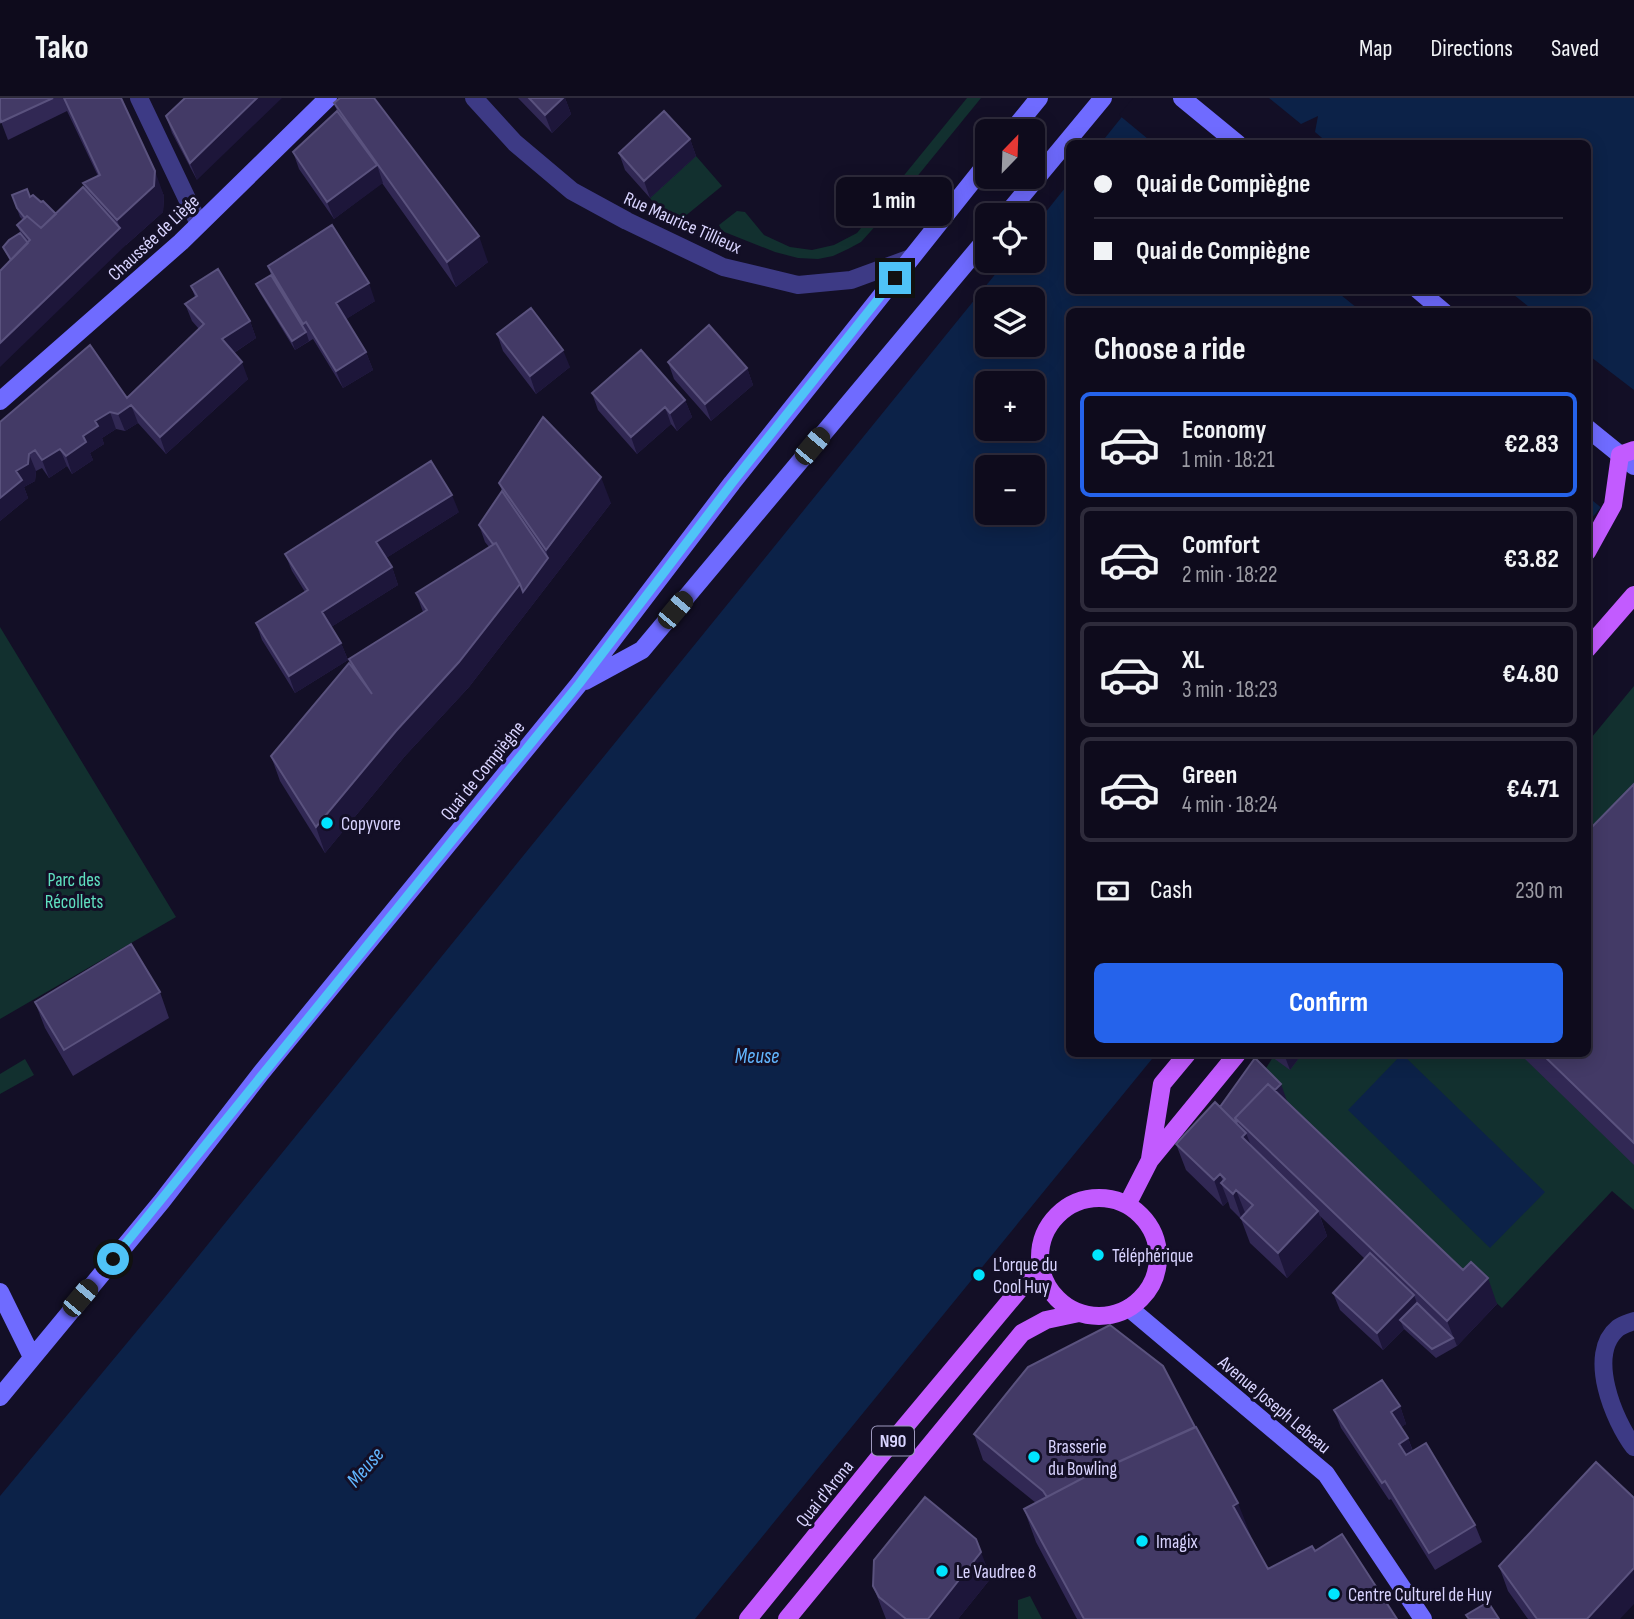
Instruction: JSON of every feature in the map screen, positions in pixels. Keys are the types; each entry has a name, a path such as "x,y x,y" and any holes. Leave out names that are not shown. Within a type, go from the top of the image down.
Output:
{"main road":[{"name":"Chaussée de Liège","path":"0,401 171,251 328,98"},
{"path":"1022,119 1039,98"},
{"path":"1069,140 1103,98"},
{"path":"1182,98 1233,140"},
{"path":"1016,203 1066,143"},
{"name":"Quai de Compiègne","path":"0,1396 162,1201 261,1073 579,684 732,483 975,178"},
{"path":"579,684 642,650 975,252"},
{"path":"1423,294 1439,308"},
{"path":"1591,431 1629,457 1613,505 1591,545"},
{"path":"1591,644 1634,594"},
{"path":"1150,1160 1162,1084 1184,1057"},
{"path":"1127,1205 1150,1160 1235,1057"},
{"path":"1079,1313 1061,1302 1047,1286 1040,1265 1041,1247 1046,1229 1058,1214 1073,1204 1091,1198 1110,1198 1127,1205 1147,1221 1157,1243 1157,1269 1147,1292 1129,1308"},
{"name":"Quai d'Arona","path":"748,1619 1040,1265"},
{"path":"0,1292 32,1357"},
{"name":"N90","path":"787,1619 1022,1333 1046,1320 1079,1313 1113,1315 1129,1308"},
{"name":"Avenue Joseph Lebeau","path":"1129,1308 1326,1474 1423,1619"}],"street":[{"path":"139,98 199,224"},
{"name":"Rue Maurice Tillieux","path":"474,98 515,142 572,191 723,267 798,285 851,280 911,258"},
{"path":"1634,1321 1618,1328 1609,1342 1604,1358 1606,1393 1618,1423 1634,1447"}],"green space":[{"path":"967,98 981,98 861,242 833,256 818,259 798,258 722,231 719,225 737,211 745,212 764,235 790,247 812,250 834,245 857,233"},
{"path":"696,156 722,186 684,217 656,206 650,198"},
{"name":"Parc des Récollets","path":"0,627 176,917 0,1019"},
{"path":"1634,686 1634,1210 1612,1191 1502,1308 1480,1288 1472,1296 1261,1076 1273,1057 1591,1057 1591,738"},
{"path":"25,1059 34,1075 0,1094 0,1074"},
{"path":"1030,1596 1042,1619 1018,1619 1018,1600"}],"water":[{"name":"Meuse","path":"1137,98 1634,98 1634,467 1591,519 1591,308 1066,308 1066,1057 1154,1057 695,1619 0,1619 0,1496 166,1296 975,299 975,357 1045,357 1045,287 985,287 996,273 1045,273 1045,213 1066,187 1066,294 1591,294 1591,140 1103,140"},
{"path":"1399,1057 1405,1057 1545,1192 1490,1248 1348,1110"}],"pier":[{"path":"1133,98 1269,98 1301,124 1318,116 1315,132 1324,140 1149,140 1119,115"},
{"path":"1340,294 1513,294 1530,308 1357,308"},
{"path":"1591,357 1634,390 1634,472 1604,510 1591,499"}],"building":[{"path":"0,98 53,98 1,122"},
{"path":"64,98 121,98 155,171 154,186 117,220 83,183 100,175"},
{"path":"185,98 257,98 190,163 166,116"},
{"path":"340,98 374,98 479,236 447,262 334,103"},
{"path":"529,98 563,98 545,115"},
{"path":"337,111 377,165 327,202 293,152"},
{"path":"664,111 690,139 644,181 619,153"},
{"path":"83,187 120,228 0,343 0,271 30,240 17,225 27,216 41,228"},
{"path":"27,189 30,197 33,195 43,201 56,214 41,228 27,216 25,218 12,195"},
{"path":"332,225 369,283 336,303 366,352 336,371 306,322 303,324 268,266"},
{"path":"20,233 28,243 11,260 3,247"},
{"path":"218,269 250,321 222,339 242,362 160,437 131,405 118,414 110,412 95,421 98,426 83,436 86,442 66,456 60,449 42,460 35,450 29,454 28,464 16,471 22,480 0,498 0,422 90,345 127,398 204,324 185,304 197,296 191,286"},
{"path":"271,275 306,332 292,341 256,284"},
{"path":"531,308 563,350 530,376 497,334"},
{"path":"709,325 747,368 705,404 668,362"},
{"path":"641,350 685,400 670,413 665,407 631,437 592,393"},
{"path":"543,417 601,477 546,550 499,483"},
{"path":"431,461 452,495 376,542 392,567 322,612 341,643 289,676 256,623 308,590 285,554"},
{"path":"502,491 548,558 523,592 496,543 493,544 479,525"},
{"path":"496,543 520,584 459,662 396,731 316,827 271,756 349,663 372,694 349,659 427,610 416,593"},
{"path":"1634,784 1634,1143 1545,1057 1591,1057 1591,828"},
{"path":"131,944 160,992 64,1050 35,1002"},
{"path":"1255,1058 1281,1084 1275,1090 1268,1084 1235,1118 1237,1124 1220,1107"},
{"path":"1268,1084 1463,1270 1471,1262 1488,1278 1447,1321 1235,1118"},
{"path":"1215,1102 1246,1133 1242,1137 1318,1211 1278,1253 1241,1218 1253,1205 1236,1190 1233,1194 1221,1183 1225,1179 1220,1174 1214,1180 1176,1144"},
{"path":"1370,1253 1414,1295 1377,1333 1333,1293"},
{"path":"1417,1303 1453,1338 1432,1349 1400,1320"},
{"path":"1110,1325 1163,1366 1195,1427 1047,1497 974,1434 1028,1367"},
{"path":"1382,1380 1400,1406 1391,1412 1408,1438 1399,1444 1406,1455 1426,1443 1475,1525 1429,1553 1385,1481 1382,1483 1334,1410"},
{"path":"1196,1427 1238,1503 1233,1506 1268,1569 1312,1546 1315,1551 1342,1534 1397,1619 1084,1619 1024,1509 1085,1477"},
{"path":"1596,1462 1634,1498 1634,1568 1587,1619 1537,1619 1499,1566"},
{"name":"Le Vaudree 8","path":"925,1497 976,1539 981,1552 928,1619 906,1619 879,1597 873,1586 874,1560"},
{"path":"1488,1602 1499,1619 1469,1619 1466,1615"}],"place":[{"name":"Copyvore","path":"327,823"},
{"name":"Téléphérique","path":"1098,1255"},
{"name":"L'orque du Cool Huy","path":"979,1275"},
{"name":"Brasserie du Bowling","path":"1034,1457"},
{"name":"Imagix","path":"1142,1541"},
{"name":"Le Vaudree 8","path":"942,1571"},
{"name":"Centre Culturel de Huy","path":"1334,1594"}],"route":[{"path":"113,1259 162,1201 261,1073 579,684 732,483 895,278"}]}
